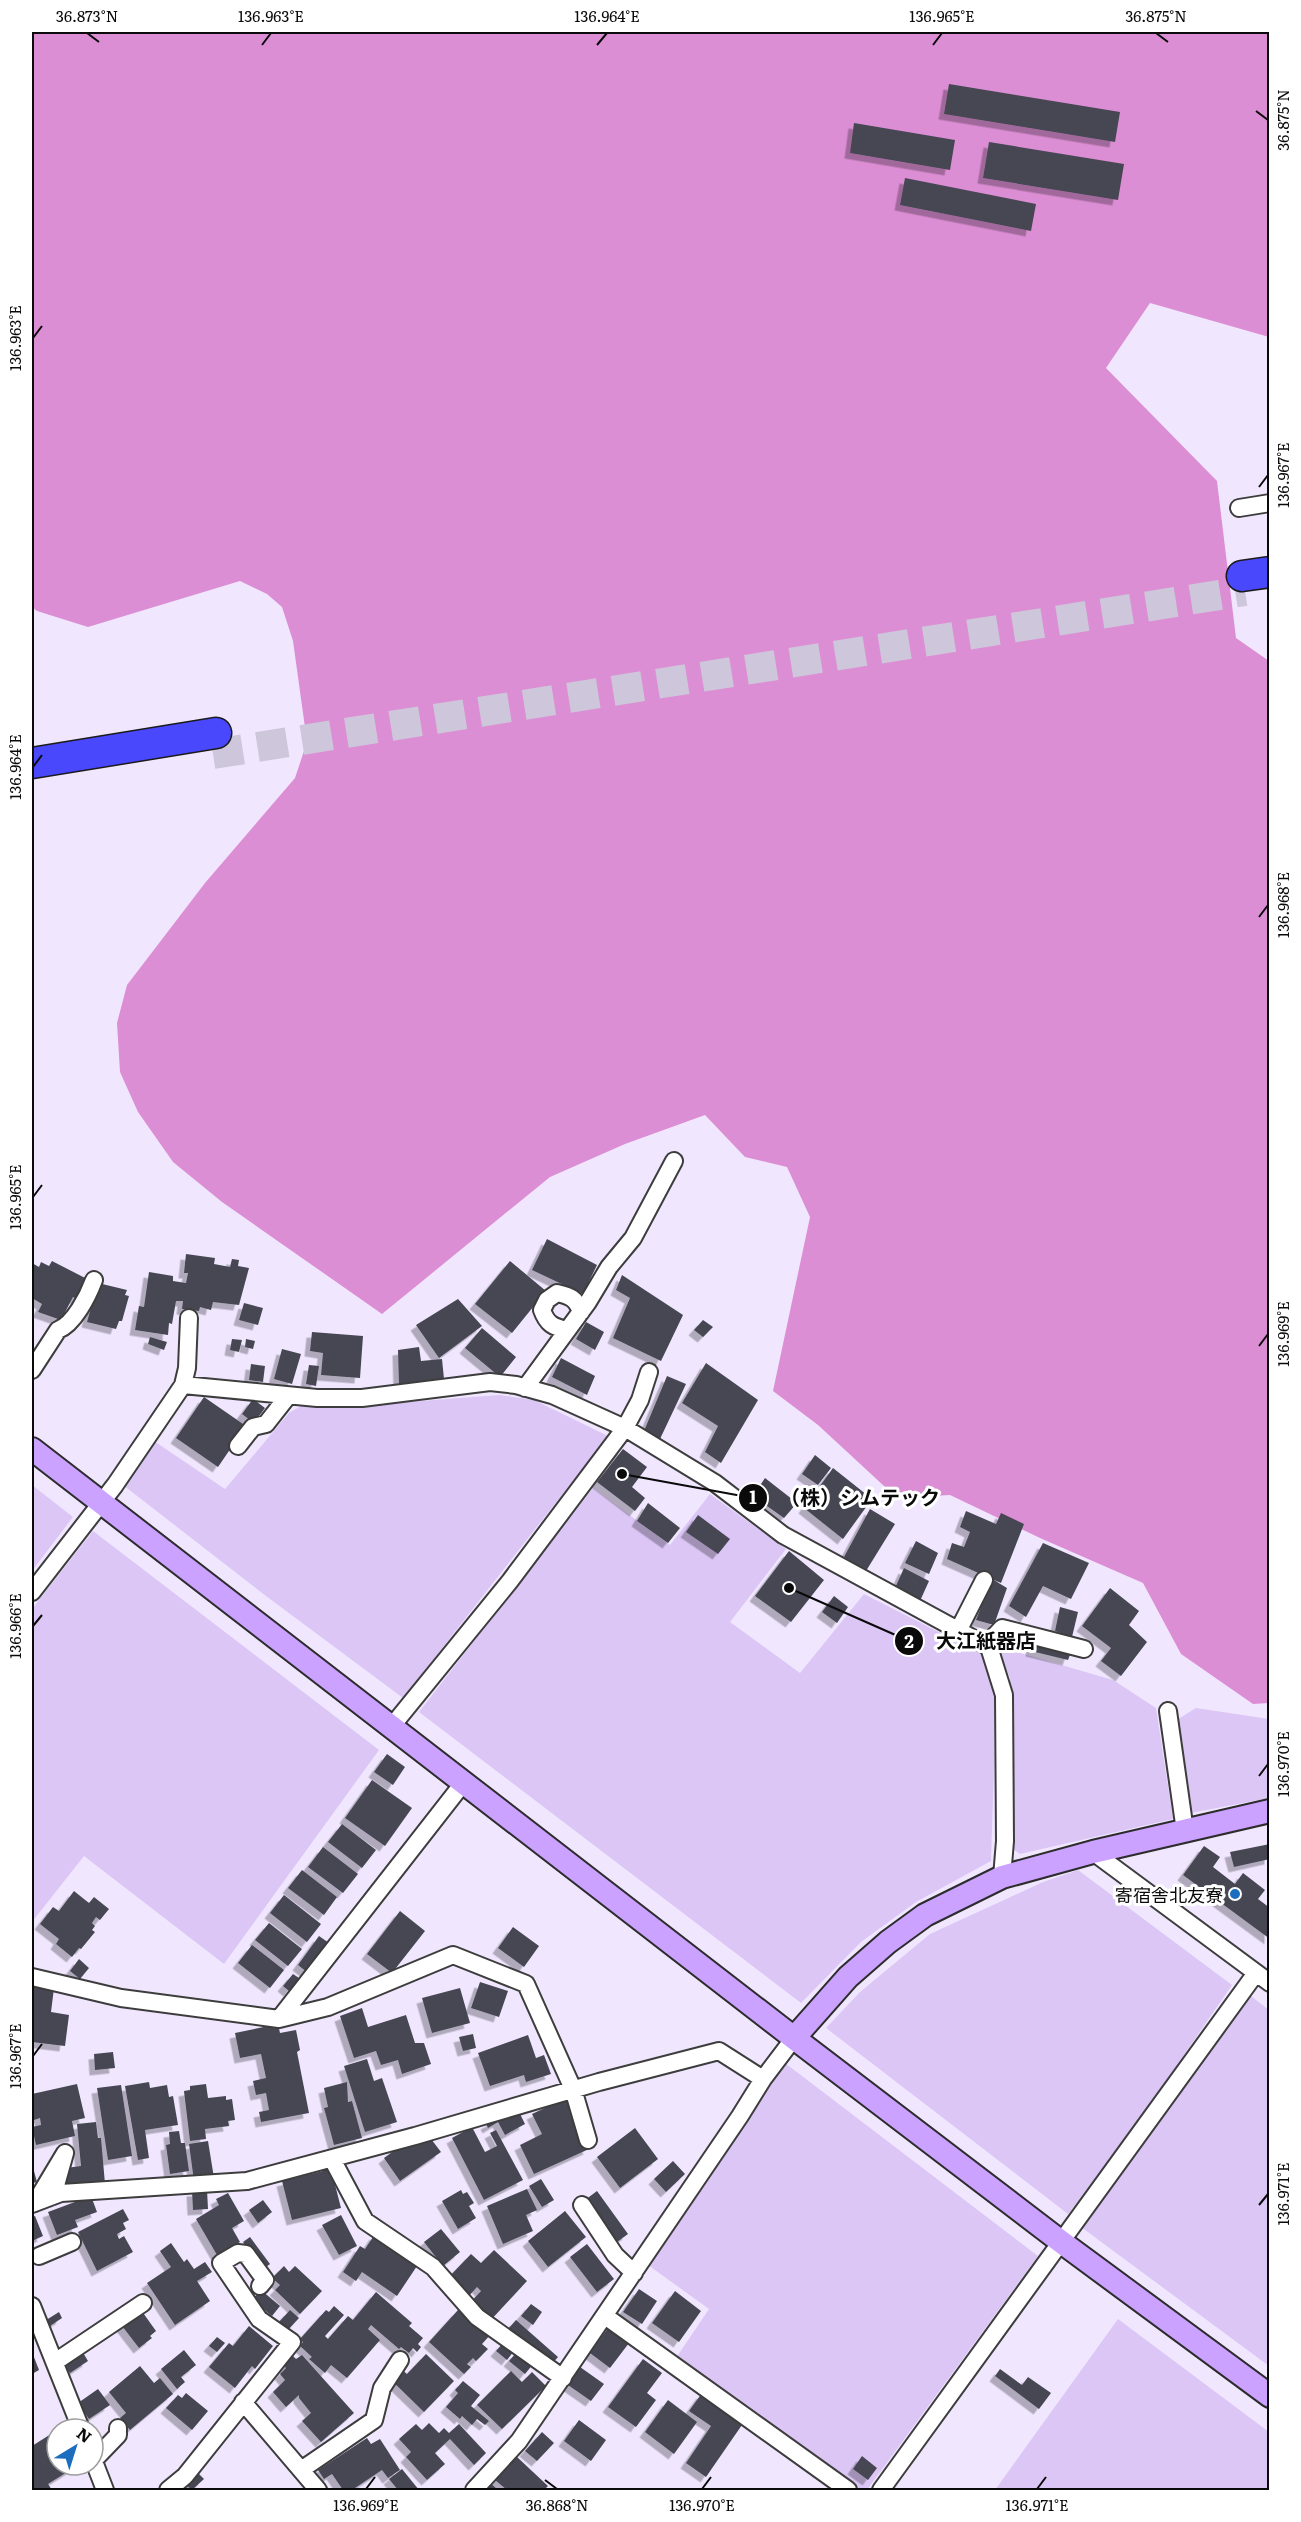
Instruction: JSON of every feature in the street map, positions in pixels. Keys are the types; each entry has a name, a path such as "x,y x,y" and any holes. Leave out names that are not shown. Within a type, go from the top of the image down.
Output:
{"highway":[{"path":"32,764 215,744 32,784"}],"street":[{"path":"1239,508 1269,503"},
{"path":"525,1388 581,1312 609,1266 633,1238 674,1161"},
{"path":"32,1370 58,1330 64,1328 75,1312 80,1310 94,1280"},
{"path":"567,1330 552,1327 546,1319 542,1310 547,1300 557,1293 570,1296 578,1302 581,1312"},
{"path":"32,1592 101,1503 183,1385 187,1368 189,1318"},
{"path":"392,1726 510,1581 625,1428 640,1400 649,1372"},
{"path":"183,1385 288,1396 362,1398 490,1382 552,1395 625,1428 715,1483 783,1535 989,1647 1004,1695 1005,1842 1002,1877"},
{"path":"238,1446 254,1427 266,1424 288,1396"},
{"path":"32,1449 794,2038 1060,2241 1269,2396"},
{"path":"958,1631 984,1580"},
{"path":"986,1645 1002,1628 1083,1649"},
{"path":"1168,1711 1185,1831"},
{"path":"279,2019 464,1782"},
{"path":"474,2490 519,2441 763,2079 794,2038 848,1977 888,1942 925,1915 1002,1877 1093,1852 1269,1811"},
{"path":"881,2490 1060,2241 1263,1978 1093,1852"},
{"path":"32,1977 121,1998 279,2019 328,2007 453,1955 526,1984 573,2089 588,2140"},
{"path":"33,2204 61,2193 247,2181 573,2089 719,2051 763,2079"},
{"path":"33,2204 65,2153 53,2196"},
{"path":"332,2158 365,2221 433,2267 477,2318 563,2378"},
{"path":"582,2205 615,2255 634,2273"},
{"path":"35,2254 72,2242"},
{"path":"168,2490 185,2476 292,2342 259,2319 221,2264 238,2253 246,2254 265,2280 260,2286"},
{"path":"55,2362 143,2303"},
{"path":"32,2306 76,2417"},
{"path":"605,2316 848,2490"},
{"path":"301,2470 374,2420 382,2388 400,2360"},
{"path":"243,2402 318,2490"},
{"path":"105,2448 118,2435 118,2428"}],"shaded area":[{"path":"32,32 1269,32 1269,337 1150,303 1106,368 1217,481 1236,638 1269,661 1269,1703 1253,1704 1181,1654 1143,1583 950,1495 897,1498 818,1425 773,1391 810,1217 787,1167 745,1157 705,1115 625,1144 550,1177 382,1314 222,1202 173,1162 138,1112 120,1072 117,1023 127,985 205,883 295,778 307,742 293,641 282,607 267,594 240,581 88,627 37,611 32,607"},
{"path":"499,1395 534,1400 608,1436 403,1698 123,1485 154,1441 225,1489 289,1413 301,1406 343,1407"},
{"path":"32,1485 73,1517 32,1571"},
{"path":"593,1488 670,1545 710,1494 786,1549 730,1622 800,1673 864,1594 982,1654 994,1691 991,1861 916,1902 861,1942 801,2003 419,1712"},
{"path":"93,1531 379,1750 224,1964 84,1856 32,1922 32,1609"},
{"path":"996,1646 1113,1680 1156,1708 1173,1819 1020,1854 1013,1849 1010,1678"},
{"path":"1196,1708 1269,1719 1269,1798 1191,1813 1175,1721"},
{"path":"1078,1870 1232,1985 1142,2116 1068,2214 826,2028 860,1992 930,1934 1043,1882"},
{"path":"1251,1996 1269,2010 1269,2366 1081,2227"},
{"path":"785,2063 1038,2256 867,2490 861,2490 676,2358 709,2309 648,2265"},
{"path":"1118,2319 1269,2432 1269,2490 995,2490"}],"building":[{"path":"949,84 1120,112 1115,142 944,114"},
{"path":"854,123 955,140 950,170 850,153"},
{"path":"989,142 1124,164 1118,200 983,178"},
{"path":"905,178 1036,204 1031,231 900,205"},
{"path":"547,1239 597,1265 583,1294 532,1270"},
{"path":"186,1254 215,1258 214,1264 230,1267 232,1259 239,1260 238,1266 249,1268 239,1305 213,1302 211,1310 200,1307 199,1311 182,1309 183,1301 176,1301 168,1335 135,1330 139,1306 144,1307 149,1272 173,1276 173,1281 186,1283 188,1273 184,1273"},
{"path":"52,1261 89,1280 79,1300 73,1297 61,1320 38,1312 42,1304 32,1298 32,1263 39,1267 41,1262 49,1266"},
{"path":"510,1261 546,1291 512,1333 475,1304"},
{"path":"622,1275 683,1315 661,1361 613,1338 630,1298 616,1290"},
{"path":"98,1283 127,1290 125,1295 129,1296 122,1321 119,1321 116,1329 87,1322"},
{"path":"458,1299 482,1326 439,1358 416,1325"},
{"path":"244,1303 263,1308 258,1325 239,1320"},
{"path":"703,1320 713,1327 703,1337 694,1330"},
{"path":"586,1322 604,1332 595,1350 576,1339"},
{"path":"482,1328 516,1357 500,1377 465,1348"},
{"path":"312,1332 363,1336 360,1378 321,1375 323,1353 310,1351"},
{"path":"150,1337 167,1342 164,1350 148,1344"},
{"path":"232,1339 242,1340 239,1352 230,1350"},
{"path":"246,1339 255,1341 253,1349 245,1347"},
{"path":"419,1347 421,1361 442,1359 444,1379 399,1385 398,1350"},
{"path":"282,1349 301,1354 292,1384 274,1379"},
{"path":"561,1358 595,1376 587,1395 552,1377"},
{"path":"706,1363 758,1400 721,1463 705,1452 718,1426 682,1403"},
{"path":"251,1364 265,1366 263,1382 249,1380"},
{"path":"309,1365 319,1366 316,1386 306,1384"},
{"path":"667,1376 686,1384 660,1439 644,1431"},
{"path":"204,1397 246,1426 218,1467 176,1438"},
{"path":"253,1399 265,1408 254,1423 242,1414"},
{"path":"623,1449 647,1467 632,1487 645,1498 635,1511 597,1482"},
{"path":"815,1455 831,1468 818,1485 802,1474"},
{"path":"833,1468 872,1499 843,1539 804,1508"},
{"path":"765,1478 797,1503 784,1518 753,1496"},
{"path":"648,1503 680,1528 668,1543 637,1521"},
{"path":"870,1509 895,1524 866,1571 844,1557"},
{"path":"966,1511 996,1524 1001,1513 1024,1524 1001,1583 947,1559 952,1543 964,1547 970,1532 960,1527"},
{"path":"698,1515 730,1539 718,1554 686,1532"},
{"path":"916,1541 938,1553 929,1574 905,1563"},
{"path":"1043,1543 1089,1563 1071,1599 1043,1586 1026,1617 1009,1606"},
{"path":"789,1551 824,1580 791,1622 755,1596"},
{"path":"904,1568 929,1581 920,1601 895,1588"},
{"path":"992,1579 1007,1588 994,1625 976,1620"},
{"path":"1110,1588 1139,1611 1129,1625 1147,1642 1121,1676 1101,1661 1111,1648 1082,1626"},
{"path":"834,1596 848,1607 837,1623 822,1612"},
{"path":"1060,1607 1078,1612 1072,1637 1055,1631"},
{"path":"1032,1642 1071,1652 1068,1660 1031,1651"},
{"path":"387,1754 405,1767 393,1785 374,1772"},
{"path":"372,1780 412,1808 385,1846 345,1818"},
{"path":"342,1824 376,1850 362,1868 328,1842"},
{"path":"1270,1844 1270,1859 1234,1867 1230,1852"},
{"name":"寄宿舎北友寮","path":"1204,1846 1220,1857 1213,1867 1235,1884 1243,1873 1265,1890 1258,1899 1270,1908 1270,1939 1183,1875"},
{"path":"323,1847 358,1874 343,1893 308,1867"},
{"path":"302,1870 337,1897 324,1915 288,1888"},
{"path":"74,1891 89,1903 94,1897 109,1909 100,1920 96,1917 92,1923 95,1926 92,1930 95,1932 72,1957 56,1944 59,1939 40,1924 53,1907 59,1911"},
{"path":"284,1895 321,1924 307,1942 270,1913"},
{"path":"400,1911 425,1931 392,1973 367,1954"},
{"path":"269,1923 302,1949 288,1966 255,1940"},
{"path":"513,1927 539,1946 524,1967 498,1948"},
{"path":"319,1936 329,1943 308,1973 298,1965"},
{"path":"252,1945 284,1970 270,1988 238,1963"},
{"path":"79,1959 89,1968 80,1979 70,1971"},
{"path":"293,1974 299,1978 289,1991 283,1986"},
{"path":"480,1982 508,1991 499,2017 471,2008"},
{"path":"32,1985 54,1988 51,2012 69,2015 65,2046 32,2042 34,2012 32,2012"},
{"path":"460,1988 470,2023 432,2033 422,1998"},
{"path":"362,2008 368,2027 406,2015 415,2043 424,2043 431,2064 402,2074 398,2060 381,2065 376,2051 354,2058 340,2016"},
{"path":"278,2024 280,2033 296,2030 300,2050 297,2052 309,2113 261,2122 259,2112 269,2110 266,2093 256,2095 253,2081 266,2078 261,2054 240,2058 235,2033"},
{"path":"473,2034 476,2048 463,2051 459,2037"},
{"path":"528,2035 536,2058 544,2055 551,2074 526,2082 524,2075 490,2086 478,2053"},
{"path":"113,2052 115,2068 95,2070 94,2054"},
{"path":"367,2059 374,2081 382,2078 397,2122 365,2132 344,2066"},
{"path":"149,2082 150,2088 167,2085 169,2097 173,2096 178,2125 145,2130 149,2158 138,2160 125,2086"},
{"path":"347,2082 348,2102 352,2101 362,2138 334,2145 324,2108 328,2107 324,2088"},
{"path":"77,2084 85,2118 72,2121 75,2136 36,2145 32,2127 41,2125 40,2118 34,2120 32,2094"},
{"path":"206,2084 208,2098 226,2096 226,2100 232,2099 235,2120 228,2121 229,2126 205,2129 206,2139 190,2141 184,2091 190,2090 190,2086"},
{"path":"121,2085 132,2156 108,2160 97,2088"},
{"path":"566,2098 589,2149 534,2174 520,2145 542,2134 532,2114"},
{"path":"517,2108 525,2124 505,2135 498,2122 488,2128 486,2124"},
{"path":"96,2122 98,2138 101,2138 105,2184 67,2184 66,2168 81,2166 77,2124"},
{"path":"472,2127 485,2152 497,2146 490,2133 496,2130 523,2180 484,2200 452,2138"},
{"path":"635,2128 658,2159 620,2188 597,2157"},
{"path":"179,2131 181,2143 185,2143 189,2171 170,2174 166,2145 170,2144 169,2132"},
{"path":"428,2135 441,2152 400,2181 384,2158 406,2142 410,2147"},
{"path":"208,2141 214,2178 194,2181 189,2144"},
{"path":"673,2161 685,2174 666,2192 654,2179"},
{"path":"32,2164 37,2182 32,2183"},
{"path":"331,2169 341,2208 292,2220 282,2181"},
{"path":"541,2179 554,2200 542,2207 529,2186"},
{"path":"527,2189 537,2210 526,2215 533,2231 503,2244 487,2206"},
{"path":"207,2190 208,2209 193,2210 192,2191"},
{"path":"461,2190 463,2194 467,2192 474,2203 469,2206 476,2218 458,2229 442,2201"},
{"path":"597,2191 628,2234 617,2242 585,2200"},
{"path":"228,2193 244,2221 232,2228 240,2242 217,2255 196,2219 219,2205 216,2199"},
{"path":"91,2196 97,2212 75,2220 78,2227 57,2235 48,2212"},
{"path":"263,2200 272,2212 258,2223 249,2210"},
{"path":"123,2209 129,2220 123,2223 126,2229 117,2234 119,2239 124,2236 133,2252 97,2271 78,2232"},
{"path":"565,2211 586,2237 548,2267 528,2241"},
{"path":"341,2215 357,2246 339,2255 322,2225"},
{"path":"35,2216 43,2236 32,2241 32,2217"},
{"path":"441,2229 460,2252 443,2266 424,2242"},
{"path":"375,2234 417,2266 397,2296 362,2272 356,2281 343,2272 360,2246 365,2249"},
{"path":"250,2237 270,2264 262,2270 243,2242"},
{"path":"171,2243 184,2262 187,2259 194,2269 205,2262 212,2272 197,2281 210,2301 175,2325 147,2283 171,2267 160,2251"},
{"path":"587,2244 614,2279 597,2292 570,2257"},
{"path":"494,2250 527,2281 488,2323 468,2305 481,2291 477,2287 467,2298 447,2279 471,2254 481,2263"},
{"path":"284,2266 289,2272 295,2266 322,2291 300,2314 275,2290 280,2285 272,2278"},
{"path":"639,2289 657,2301 642,2324 623,2312"},
{"path":"261,2290 280,2306 272,2316 252,2300"},
{"path":"675,2291 701,2311 679,2342 652,2323"},
{"path":"376,2292 412,2323 409,2326 423,2338 418,2344 421,2347 417,2352 413,2348 409,2353 401,2347 399,2349 371,2325 368,2329 380,2340 347,2378 331,2365 325,2373 309,2359 312,2357 300,2346 303,2342 300,2339 326,2310 329,2312 334,2306 344,2315 325,2336 328,2339 348,2316 353,2320"},
{"path":"531,2304 542,2312 533,2325 521,2316"},
{"path":"141,2310 156,2331 150,2336 152,2338 139,2348 119,2322"},
{"path":"290,2310 299,2318 288,2330 279,2322"},
{"path":"458,2310 480,2330 483,2326 491,2334 482,2344 488,2349 476,2361 473,2358 467,2364 471,2367 464,2374 429,2342"},
{"path":"59,2312 62,2318 47,2328 43,2322"},
{"path":"516,2320 558,2357 551,2365 507,2330"},
{"path":"249,2326 273,2346 255,2369 252,2366 235,2388 209,2367 229,2343 233,2346"},
{"path":"608,2328 629,2343 610,2368 590,2353"},
{"path":"217,2337 225,2343 217,2352 209,2346"},
{"path":"503,2343 514,2351 507,2360 496,2351"},
{"path":"184,2350 196,2365 181,2377 185,2382 177,2389 161,2369"},
{"path":"82,2351 88,2361 70,2373 63,2363"},
{"path":"32,2352 39,2370 32,2374"},
{"path":"516,2353 534,2363 525,2374 509,2361"},
{"path":"426,2354 454,2381 424,2412 389,2378 400,2368 407,2374"},
{"path":"292,2355 296,2359 302,2355 354,2413 321,2442 302,2421 311,2413 299,2395 286,2407 273,2392 285,2380 280,2374 286,2368 282,2364"},
{"path":"643,2359 662,2373 647,2393 656,2400 636,2427 608,2407"},
{"path":"140,2366 154,2383 160,2378 173,2394 130,2430 120,2418 126,2413 109,2392"},
{"path":"580,2367 604,2384 591,2401 568,2385"},
{"path":"1000,2369 1022,2385 1028,2377 1051,2393 1039,2409 995,2376"},
{"path":"511,2371 522,2382 532,2372 546,2386 502,2429 477,2405"},
{"path":"463,2381 480,2395 471,2406 489,2421 485,2425 477,2419 472,2425 462,2416 460,2419 446,2407 458,2393 455,2390"},
{"path":"98,2389 110,2405 92,2417 88,2417 78,2403"},
{"path":"186,2393 208,2411 192,2430 166,2408 178,2395 182,2398"},
{"path":"702,2393 744,2422 706,2477 686,2463 711,2426 689,2411"},
{"path":"668,2400 697,2422 674,2454 645,2432"},
{"path":"579,2420 606,2440 591,2461 564,2441"},
{"path":"429,2423 439,2433 444,2428 449,2433 459,2424 486,2453 474,2465 450,2439 435,2453 445,2464 427,2480 406,2457 411,2452 399,2439 416,2424 422,2430"},
{"path":"542,2432 554,2443 537,2461 525,2451"},
{"path":"45,2438 45,2477 59,2477 48,2484 52,2490 32,2490 32,2446"},
{"path":"367,2438 371,2444 380,2439 400,2470 388,2478 382,2470 352,2490 343,2490 332,2474 324,2479 318,2470"},
{"path":"862,2456 877,2468 868,2480 853,2469"},
{"path":"517,2457 548,2486 544,2490 507,2490 495,2480"},
{"path":"402,2469 419,2490 398,2490 389,2479"},
{"path":"196,2471 204,2479 192,2490 185,2484"},
{"path":"489,2482 497,2489 482,2490"}],"tunnel":[{"path":"213,754 1245,591"}],"place":[{"name":"（株）シムテック","path":"622,1474"},
{"name":"大江紙器店","path":"789,1588"},
{"name":"寄宿舎北友寮","path":"1235,1894"}]}
